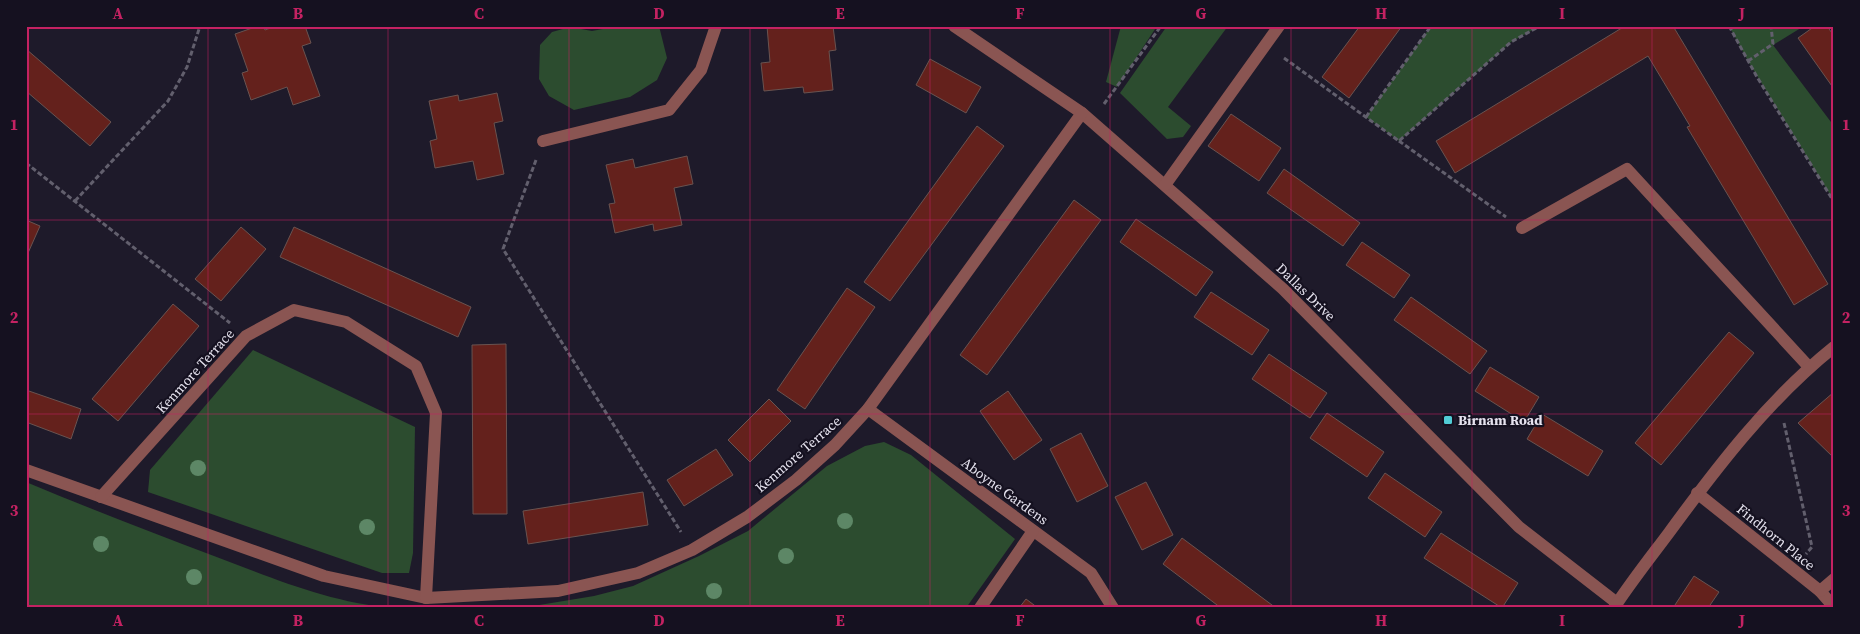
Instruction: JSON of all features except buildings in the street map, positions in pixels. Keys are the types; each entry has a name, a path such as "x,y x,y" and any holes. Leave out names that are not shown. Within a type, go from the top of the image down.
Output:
{"street":[{"path":"542,141 669,110 701,70 716,26"},
{"name":"Dallas Drive","path":"954,26 1087,117 1283,288 1519,527 1616,605"},
{"path":"1165,185 1278,26"},
{"name":"Kenmore Terrace","path":"26,470 324,576 426,598 558,591 638,574 692,550 747,517 796,480 835,446 868,409 1087,117"},
{"path":"1522,228 1626,169 1809,367"},
{"name":"Kenmore Terrace","path":"101,497 246,336 294,310 346,322 416,366 436,412 426,598"},
{"path":"1616,605 1697,493 1778,398 1809,367 1834,347"},
{"name":"Aboyne Gardens","path":"868,409 1091,573 1113,608"},
{"name":"Findhorn Place","path":"1697,493 1820,591 1834,607"},
{"path":"980,608 1033,531"},
{"path":"1820,591 1834,579"}],"path":[{"path":"76,201 168,101 187,67 200,26"},
{"path":"1087,117 1161,26"},
{"path":"1366,117 1430,26"},
{"path":"1399,140 1511,42 1540,26"},
{"path":"1729,26 1748,61 1834,202"},
{"path":"1748,61 1773,44 1771,26"},
{"path":"1265,44 1522,228"},
{"path":"542,141 503,249 674,522"},
{"path":"26,163 246,336"},
{"path":"1778,398 1812,547 1793,570"}],"green space":[{"path":"619,26 659,26 667,58 657,80 630,97 574,110 549,96 539,79 540,45 552,32 570,27 592,31"},
{"path":"1121,26 1157,26 1117,87 1106,82"},
{"path":"1167,26 1228,26 1168,107 1191,126 1183,137 1167,139 1120,93"},
{"path":"1431,26 1540,26 1511,42 1399,141 1366,117"},
{"path":"1729,26 1804,26 1773,45 1834,126 1834,201 1748,61"},
{"path":"253,350 415,427 413,553 409,573 382,573 148,492 150,470"},
{"path":"884,442 911,455 1015,539 966,608 521,608 594,596 633,586 699,556 748,531 827,466 865,446"},
{"path":"26,482 280,581 347,601 393,608 26,608"}],"place":[{"name":"Birnam Road","path":"1448,420"}]}
